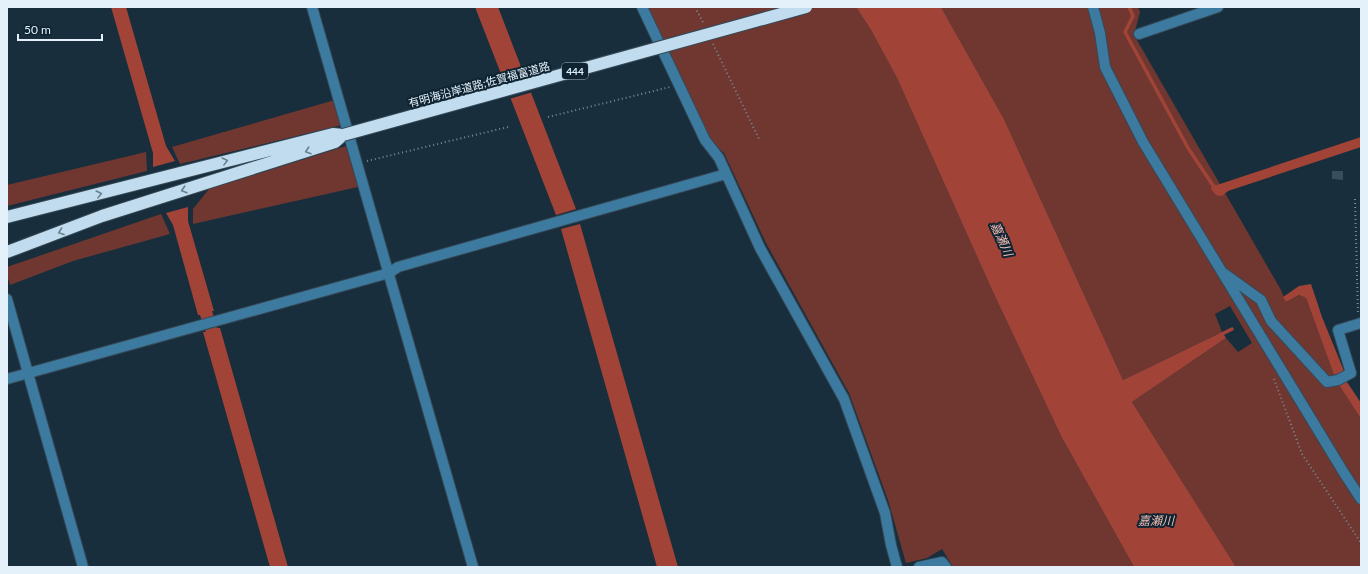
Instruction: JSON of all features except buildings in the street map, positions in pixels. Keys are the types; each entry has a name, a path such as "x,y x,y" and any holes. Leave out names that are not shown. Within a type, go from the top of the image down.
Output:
{"highway":[{"name":"有明海沿岸道路;佐賀福富道路","path":"343,135 806,7"},
{"path":"7,217 333,134 343,135"},
{"path":"7,252 102,216 335,142 343,135"}],"street":[{"path":"312,7 473,567"},
{"path":"642,7 705,140 719,158 760,248 844,399 885,513 891,546 897,567"},
{"path":"1093,7 1100,33 1105,67 1143,142 1361,499"},
{"path":"1139,34 1218,7"},
{"path":"7,379 389,273 398,267 726,174"},
{"path":"1222,272 1261,300 1271,320 1327,382 1342,378 1351,373 1338,330 1360,323"},
{"path":"7,299 83,567"},
{"path":"919,567 942,562 946,567"}],"path":[{"path":"695,7 705,27"},
{"path":"712,41 760,141"},
{"path":"548,117 679,85"},
{"path":"357,163 508,126"},
{"path":"1355,199 1360,323"},
{"path":"1272,373 1302,454 1361,543"}],"shaded area":[{"path":"646,7 856,7 871,30 897,78 992,290 1061,436 1134,567 953,567 942,549 927,558 906,563 888,500 849,393 766,243 724,153 709,139"},
{"path":"941,7 1138,7 1140,12 1134,35 1281,290 1286,302 1299,295 1306,298 1334,375 1361,419 1361,567 1236,567 1132,402 1226,338 1238,352 1252,343 1230,306 1215,314 1222,332 1123,380 1004,119"},
{"path":"335,100 342,125 180,164 172,147"},
{"path":"346,146 358,187 193,224 193,209 209,189"},
{"path":"146,152 147,171 7,206 7,185"},
{"path":"161,214 170,234 73,261 10,285 7,275 7,267"}],"water":[{"path":"111,7 126,7 166,146 175,161 153,167 153,153"},
{"path":"475,7 498,7 576,209 556,215"},
{"name":"嘉瀬川","path":"856,7 941,7 1004,119 1123,380 1222,332 1226,338 1132,402 1236,567 1134,567 1061,436 992,290 897,78 871,30"},
{"path":"1361,137 1361,147 1228,191 1222,196 1216,195 1211,189 1212,184 1217,185"},
{"path":"188,207 188,221 214,311 212,311 217,328 220,328 288,567 270,567 203,332 206,332 200,315 198,315 173,225 166,213"},
{"path":"580,224 678,567 657,567 561,229"},
{"path":"1311,284 1322,317 1344,371 1341,373 1344,381 1347,382 1361,403 1361,419 1339,385 1342,383 1338,374 1334,375 1306,298 1299,295 1286,302 1283,297 1299,286"}],"pier":[{"path":"527,77 533,92 509,99 503,83"}],"waterway":[{"path":"1129,7 1133,16 1125,32 1188,148 1212,184"},
{"path":"1220,335 1232,329"}]}
